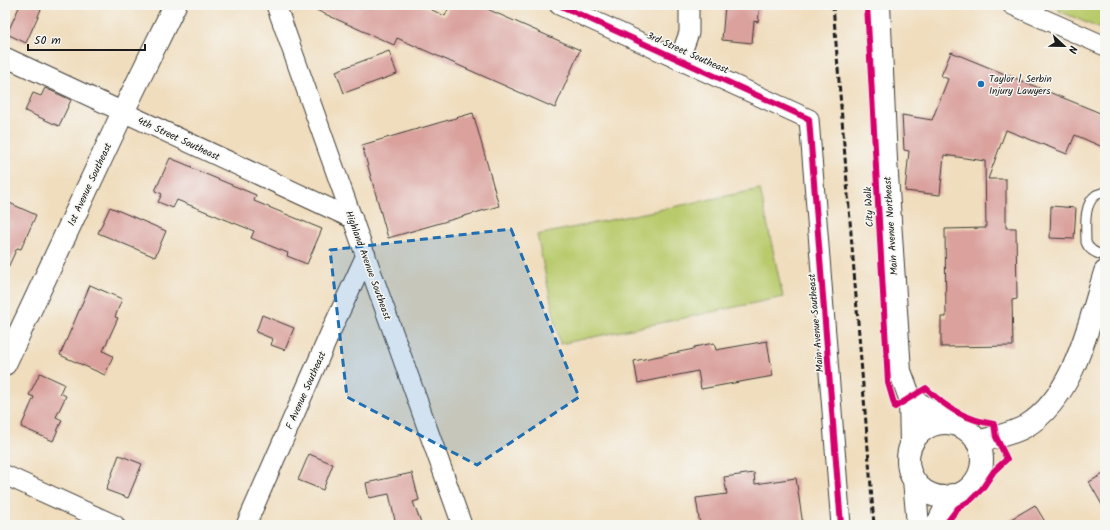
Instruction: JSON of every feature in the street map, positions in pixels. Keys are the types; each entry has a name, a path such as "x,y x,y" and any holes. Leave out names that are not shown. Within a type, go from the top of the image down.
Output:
{"main road":[{"name":"1st Avenue Southeast","path":"5,364 123,112 175,5"},
{"name":"Main Avenue Northeast","path":"879,5 887,168 900,371 910,398 911,444"},
{"path":"977,442 1011,433 1026,426 1041,414 1054,399 1070,374 1082,346 1105,272"},
{"path":"910,398 950,423"},
{"path":"914,480 932,495 945,497 957,494 968,488 976,478 981,466 981,454 977,442 970,433 961,426 950,423 938,423 928,427 918,434 911,444 908,456 909,468 914,480 918,525"},
{"path":"937,525 952,495"}],"street":[{"name":"Highland Avenue Southeast","path":"276,5 462,525"},
{"name":"3rd Street Southeast","path":"559,5 809,119"},
{"path":"680,60 689,32 690,5"},
{"path":"1012,5 1105,46"},
{"name":"4th Street Southeast","path":"5,57 353,219"},
{"name":"Main Avenue Southeast","path":"809,119 841,525"},
{"name":"F Avenue Southeast","path":"246,525 366,255"},
{"path":"5,475 115,525"}],"lane":[{"path":"1105,192 1096,195 1090,201 1088,208 1086,242 1088,247 1094,252 1105,257"}],"highlighted area":[{"path":"511,229 579,397 477,465 347,397 330,250"}],"green space":[{"path":"1051,5 1105,5 1105,29 1103,30 1059,11 1060,9"},
{"path":"760,189 783,297 560,344 537,235"}],"building":[{"path":"20,5 43,5 26,43 7,34"},
{"path":"305,5 421,5 445,16 450,5 478,5 580,50 555,108 397,38 394,45"},
{"path":"725,5 760,5 758,22 754,21 752,43 722,40"},
{"path":"389,51 397,74 344,93 336,71"},
{"path":"951,52 1105,115 1105,148 1075,135 1067,154 1006,130 988,179 1006,179 1006,228 1016,228 1017,299 1012,300 1013,346 941,347 941,317 946,317 945,229 986,228 985,161 944,155 940,195 905,191 909,151 904,150 902,115 932,120 948,79 941,76"},
{"path":"45,88 71,100 59,126 25,111 33,93 41,96"},
{"path":"473,113 499,206 388,238 362,145"},
{"path":"170,158 256,195 254,201 322,229 307,264 287,256 288,253 251,238 254,231 177,200 173,208 158,202 162,194 155,191"},
{"path":"5,201 36,215 21,249 17,248 5,274"},
{"path":"1051,206 1076,208 1074,239 1050,238"},
{"path":"110,207 166,231 155,257 98,233"},
{"path":"90,285 122,299 115,317 118,318 103,351 113,356 105,375 60,355"},
{"path":"262,315 294,328 285,350 271,345 273,339 256,332"},
{"path":"767,341 773,376 701,389 698,371 638,383 634,361 694,349 694,347 714,343 716,350"},
{"path":"40,373 64,384 60,393 66,396 56,417 62,420 53,441 21,427 34,397 29,395"},
{"path":"309,454 333,464 323,490 298,480"},
{"path":"119,455 142,464 128,498 106,490"},
{"path":"412,473 419,500 413,502 422,525 396,525 389,494 369,498 366,483"},
{"path":"754,473 755,484 796,478 803,525 700,525 696,498 727,494 724,477"},
{"path":"1105,473 1105,510 1089,482"},
{"path":"1035,505 1047,525 1001,525"}],"railway":[{"path":"833,5 874,525"}],"cycle path":[{"path":"559,5 809,119 841,525"},
{"name":"City Walk","path":"867,5 888,383 895,407 926,388 941,402 957,412 974,420 994,424 996,437 1007,459 994,471 982,489 971,500 958,508 945,525"}],"place":[{"name":"Taylor | Serbin Injury Lawyers","path":"981,84"}]}
